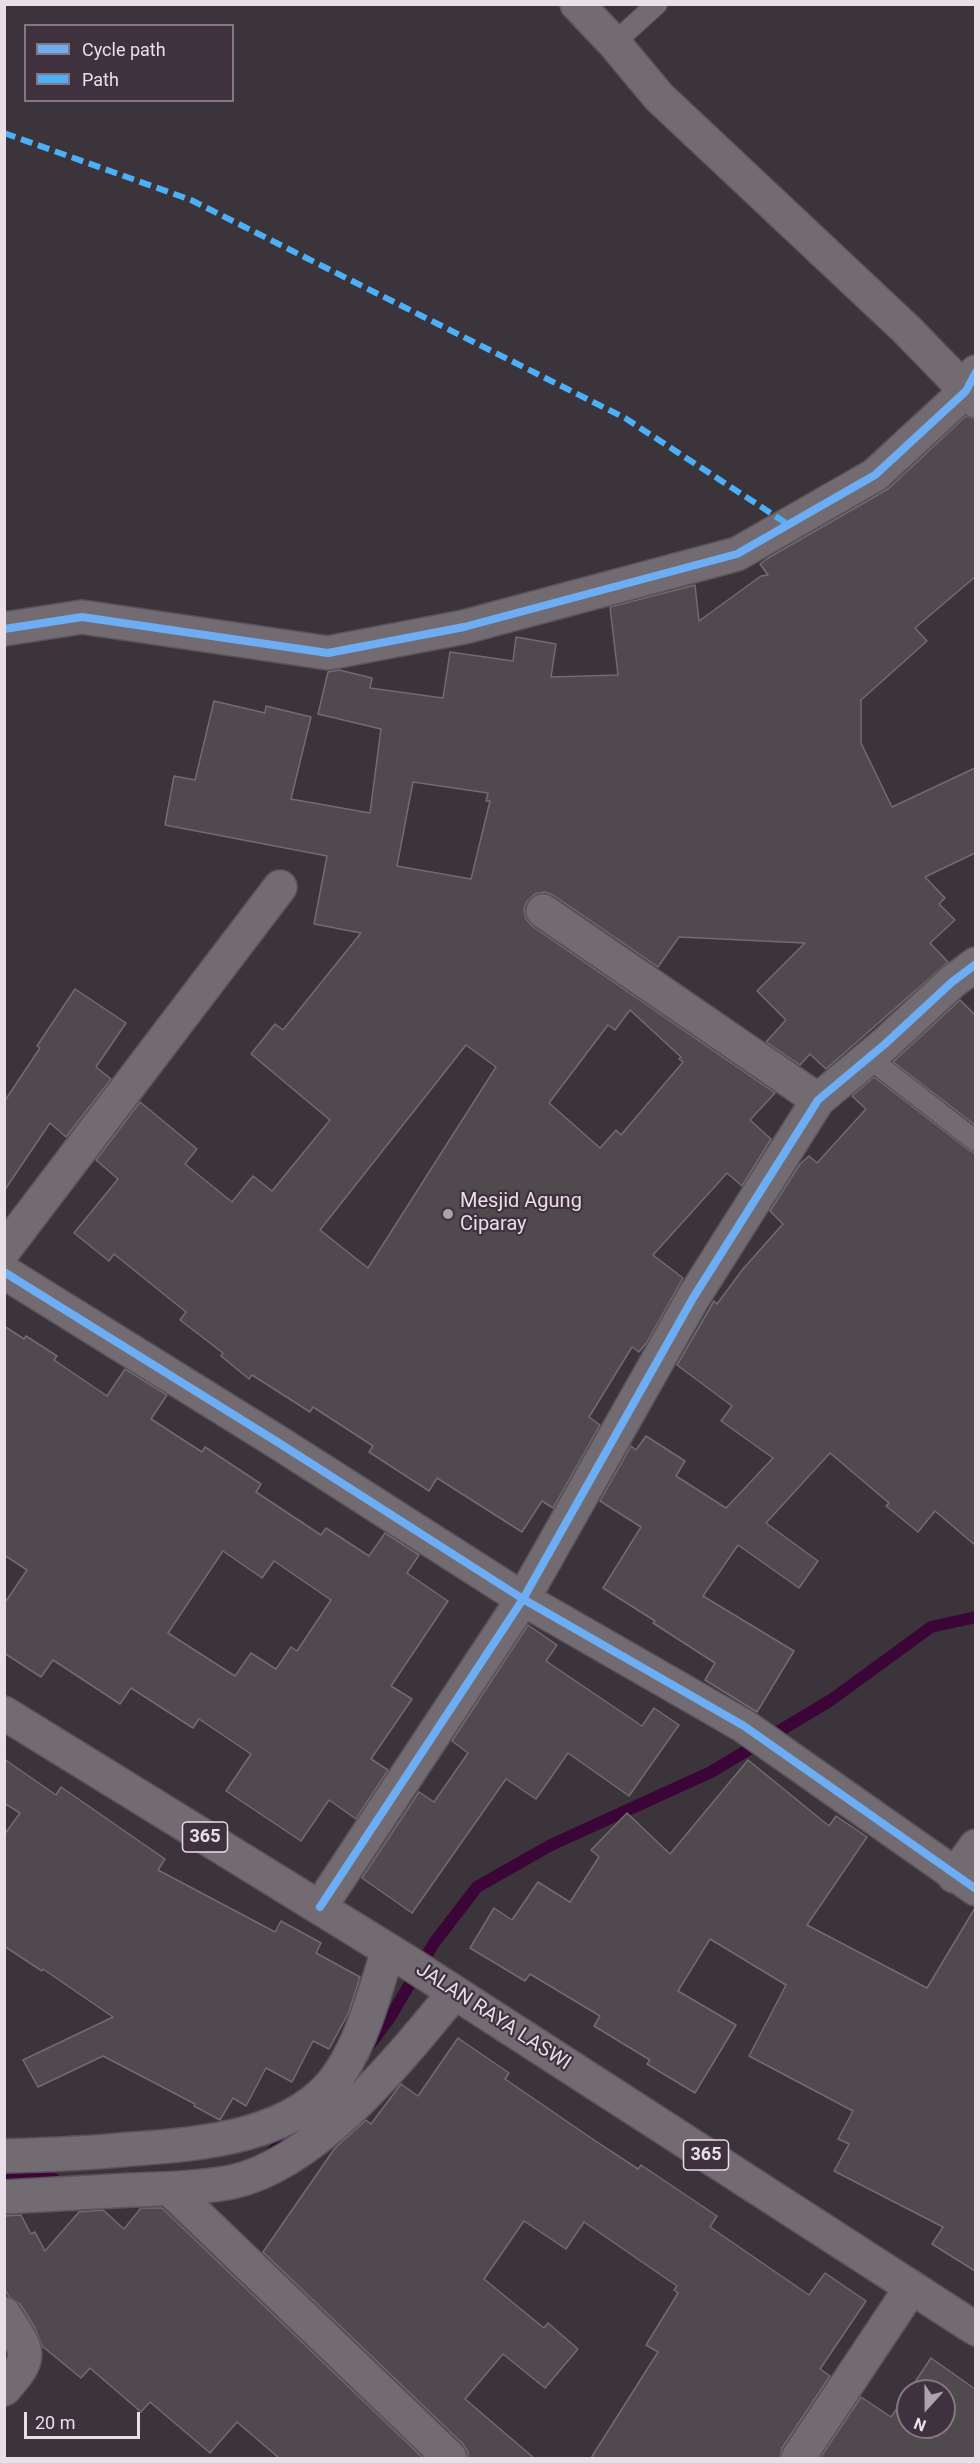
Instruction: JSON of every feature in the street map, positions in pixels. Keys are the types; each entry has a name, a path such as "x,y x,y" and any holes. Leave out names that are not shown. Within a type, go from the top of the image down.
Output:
{"main road":[{"name":"JALAN RAYA LASWI","path":"4,1713 397,1955 975,2329"}],"street":[{"path":"4,629 82,617 328,652 464,627 737,554 875,475 972,388 659,97 614,43 577,4"},
{"path":"4,1250 280,887"},
{"path":"543,910 691,1010 818,1100"},
{"path":"320,1907 523,1599 693,1298 818,1100 975,964"},
{"path":"4,1272 279,1443 523,1599 744,1726 965,1882 975,1846"},
{"path":"4,2197 170,2188 224,2161 264,2127 296,2113 323,2093 332,2083 340,2073 362,2030 397,1955"},
{"path":"4,2156 82,2153 224,2161 262,2172 325,2130 369,2091 445,1987"},
{"path":"170,2188 450,2458"},
{"path":"798,2458 911,2288"},
{"path":"4,2314 24,2346 26,2356 20,2373 4,2389"}],"lane":[{"path":"614,43 657,4"},
{"path":"869,1058 975,1141"}],"building":[{"path":"966,416 975,419 975,577 915,628 927,641 861,700 861,743 892,807 975,768 975,853 925,877 945,898 939,904 955,920 930,943 948,962 826,1069 810,1054 800,1065 766,1042 786,1020 757,991 805,943 679,937 658,967 553,895 545,892 535,894 527,901 524,909 526,919 532,926 775,1093 750,1120 771,1139 742,1186 727,1173 653,1255 683,1278 647,1342 639,1352 632,1347 589,1417 600,1425 553,1508 542,1501 522,1532 437,1478 429,1491 369,1452 373,1446 313,1407 310,1412 252,1375 249,1379 221,1356 223,1353 180,1320 186,1312 114,1254 109,1261 74,1233 118,1179 96,1160 140,1102 197,1149 185,1164 232,1202 253,1176 272,1191 330,1120 251,1054 275,1024 283,1030 361,933 314,924 327,856 165,825 174,776 195,780 214,701 265,713 266,706 311,717 291,799 370,813 381,729 318,714 328,672 339,670 372,678 370,688 443,698 450,652 513,661 516,637 556,644 551,677 618,675 610,607 695,585 699,621 761,576 768,575 760,564 768,558 888,489","holes":["413,782 488,793 486,801 490,801 471,879 397,866","630,1010 681,1057 679,1059 683,1062 621,1135 616,1130 600,1148 549,1103 608,1025 615,1030","466,1045 496,1067 368,1268 320,1230"]},
{"path":"75,989 126,1023 96,1067 111,1079 66,1137 50,1123 4,1191 4,1102 40,1048 37,1046"},
{"path":"960,1000 975,1015 975,1125 893,1062"},
{"path":"874,1077 975,1153 975,1545 935,1511 918,1532 886,1506 889,1503 830,1453 766,1523 818,1561 799,1588 738,1545 703,1596 794,1651 757,1712 705,1680 715,1663 603,1588 641,1527 600,1501 631,1446 636,1450 646,1436 685,1461 676,1476 726,1508 773,1458 721,1421 732,1406 677,1365 714,1301 717,1304 743,1269 783,1224 770,1211 800,1164 809,1156 817,1163 866,1109 852,1096"},
{"path":"4,1326 24,1339 26,1336 57,1356 54,1360 107,1396 125,1369 167,1395 151,1419 202,1452 205,1447 261,1484 256,1492 321,1535 326,1528 369,1556 385,1533 419,1555 407,1573 448,1601 391,1686 412,1699 371,1759 388,1770 356,1819 329,1800 301,1841 226,1791 251,1754 199,1719 193,1728 131,1688 120,1704 53,1660 41,1677 4,1653 4,1604 27,1570 4,1555","holes":["223,1551 262,1578 274,1561 331,1600 297,1651 291,1647 276,1669 251,1653 235,1676 168,1633"]},
{"path":"528,1625 557,1645 546,1661 642,1726 654,1708 679,1725 629,1796 568,1753 536,1799 506,1779 412,1913 362,1878 419,1792 434,1802 468,1753 452,1741"},
{"path":"4,1759 56,1795 61,1787 165,1859 158,1870 275,1932 281,1921 321,1943 316,1953 360,1977 349,2012 329,2049 313,2041 292,2082 266,2068 246,2106 233,2098 220,2120 194,2106 195,2104 103,2056 38,2087 23,2060 113,2017 43,1969 42,1971 4,1946 4,1835 20,1813 4,1803"},
{"path":"748,1760 829,1826 836,1816 867,1837 807,1925 927,1988 975,1908 975,2271 932,2244 943,2227 834,2171 849,2144 838,2139 853,2111 749,2056 786,1985 710,1939 678,1991 736,2025 695,2093 647,2064 650,2060 594,2026 600,2016 530,1974 525,1981 470,1948 494,1908 512,1920 538,1882 570,1902 599,1857 591,1850 627,1813 670,1854"},
{"path":"458,2038 509,2073 505,2079 638,2169 641,2165 717,2216 710,2227 809,2295 825,2273 866,2301 820,2369 830,2376 782,2448 780,2458 591,2458 658,2352 646,2345 678,2293 674,2290 677,2286 584,2222 566,2249 524,2221 484,2279 544,2328 548,2323 578,2349 545,2388 503,2354 465,2399 534,2458 468,2458 468,2452 463,2444 263,2252 335,2148 366,2120 371,2124 401,2084 418,2096"},
{"path":"141,2208 162,2208 423,2458 279,2458 237,2422 210,2453 150,2402 141,2412 90,2368 81,2378 42,2346 35,2328 20,2304 9,2297 4,2288 4,2216 21,2215 31,2234 35,2232 45,2251 79,2212 103,2210 124,2229"},
{"path":"931,2358 975,2389 975,2458 820,2458 861,2397 891,2417 896,2410 896,2439 956,2439 956,2379 917,2379"}],"waterway":[{"path":"368,2047 389,2019 434,1943 477,1887 551,1845 711,1772 831,1700 931,1627 976,1617"},
{"path":"274,2150 306,2122"},
{"path":"4,2179 54,2179"}],"marked path":[{"path":"4,133 191,200 625,418 789,525"}],"cycle path":[{"path":"4,629 82,617 328,653 464,627 737,554 875,475 966,391 976,372"},
{"path":"320,1907 523,1599 693,1298 818,1100 885,1044 952,982 976,964"},
{"path":"4,1272 279,1443 523,1599 744,1726 976,1889"}],"place":[{"name":"Mesjid Agung Ciparay","path":"448,1214"}]}
